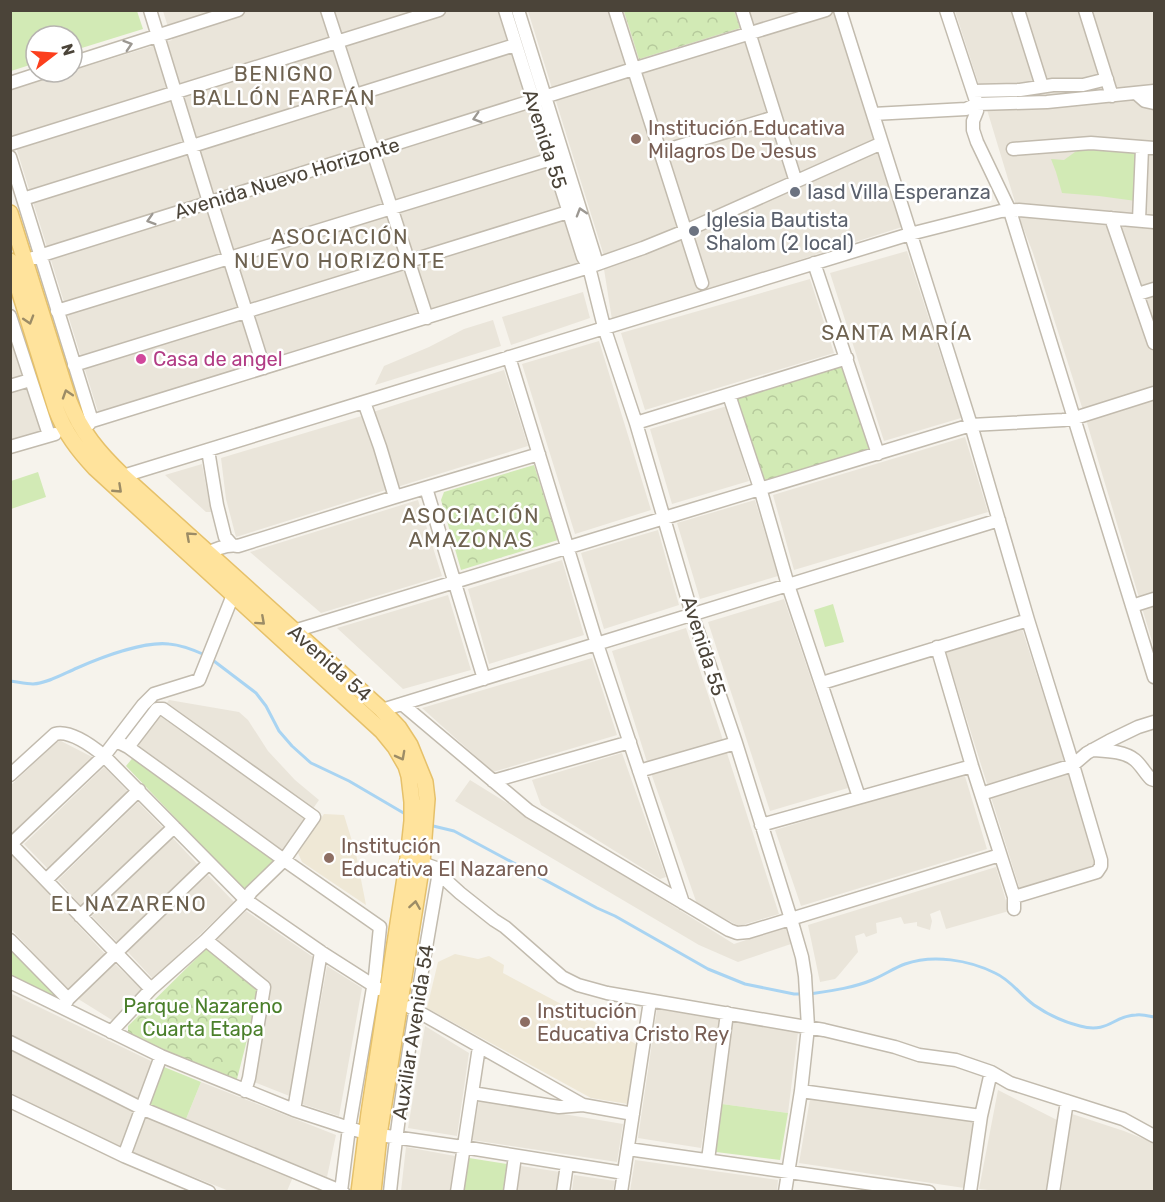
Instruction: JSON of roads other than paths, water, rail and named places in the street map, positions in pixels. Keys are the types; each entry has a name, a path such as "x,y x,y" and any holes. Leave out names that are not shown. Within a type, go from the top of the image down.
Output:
{"main road":[{"name":"Avenida 54","path":"10,213 14,263 56,409 75,445 95,468 294,632 382,710 405,736 419,765 425,782 427,799 422,862 394,998 373,1134 359,1191"},
{"name":"Avenida 54","path":"14,263 69,400 87,426 104,458 201,556 233,595 381,730 395,747 406,766 412,789 412,821 394,998"},
{"name":"Avenida 54","path":"373,1134 373,1191"}],"street":[{"path":"150,10 209,202 213,207 264,368"},
{"path":"84,59 238,10"},
{"path":"327,10 427,318"},
{"path":"10,144 439,10"},
{"name":"Avenida 55","path":"505,10 515,45 539,99 595,257 589,267"},
{"name":"Avenida 55","path":"518,10 551,159 584,260 589,267 603,327 636,423 692,614 736,743 791,919 804,970 808,1027 801,1091 785,1191"},
{"path":"615,10 702,284"},
{"path":"742,10 796,182"},
{"name":"Avenida Nuevo Horizonte","path":"14,263 826,10"},
{"path":"840,10 971,425 1073,765 1101,860 1101,866 1097,872 1014,903 937,647"},
{"path":"946,10 975,98 977,111 973,130 1010,211 1155,677"},
{"path":"1018,10 1042,86"},
{"path":"1085,10 1112,96"},
{"path":"23,199 515,45"},
{"path":"873,114 966,109 975,98 1042,86 1083,85 1107,79"},
{"path":"975,98 1047,102 1155,91"},
{"path":"1137,94 1145,101 1155,102"},
{"path":"660,152 775,117"},
{"path":"10,157 74,365 87,426 643,248 882,143"},
{"path":"1013,149 1091,143 1148,148 1139,220"},
{"path":"57,311 551,159"},
{"path":"123,476 910,234 1001,211 1155,222"},
{"path":"74,365 568,212"},
{"path":"1111,218 1155,344"},
{"path":"814,263 878,454"},
{"path":"1138,294 1155,289"},
{"path":"11,323 49,435"},
{"path":"508,357 597,644 683,903"},
{"path":"636,423 847,358"},
{"path":"10,386 30,380"},
{"path":"294,632 971,425 1075,418 1155,393"},
{"path":"729,395 760,488 788,585 859,796"},
{"path":"364,402 395,497"},
{"path":"10,447 66,431"},
{"path":"208,450 225,537 232,545"},
{"path":"201,556 539,454"},
{"path":"426,488 484,679"},
{"path":"382,710 999,520"},
{"path":"151,989 11,844 104,756 154,694 199,680 233,595"},
{"path":"1132,606 1155,599"},
{"path":"822,682 1028,620"},
{"path":"402,704 530,811 737,933 748,932 1000,855"},
{"path":"111,1032 151,989 206,940 284,860 314,817 163,709 157,709 128,747"},
{"path":"981,794 1073,765 1092,750 1109,741 1138,727 1155,722"},
{"path":"10,775 55,734 66,733 85,742 104,756 139,790 246,900 372,985 584,1105"},
{"path":"10,1042 141,1108 321,1188 342,1191 349,1128 381,934 380,927 128,747 116,741"},
{"path":"493,781 630,742"},
{"path":"639,771 736,743"},
{"path":"1092,750 1128,757 1134,760 1151,779 1155,780"},
{"path":"760,825 972,766"},
{"path":"46,880 139,790"},
{"path":"80,916 174,827"},
{"path":"422,862 436,868 460,893 505,927 562,977 578,985 607,993 835,1032 919,1055 956,1060 991,1072 1010,1083 1123,1119 1155,1136"},
{"path":"65,1003 209,863"},
{"name":"Auxiliar Avenida 54","path":"390,1191 396,1137 439,873"},
{"path":"10,940 65,1003"},
{"path":"206,940 264,987 245,1091"},
{"path":"294,1110 321,952"},
{"path":"10,982 65,1003 111,1032 161,1056 294,1110 349,1128 373,1134 624,1173"},
{"path":"621,1191 650,1000"},
{"path":"708,1160 727,1013"},
{"path":"457,1191 479,1047"},
{"path":"124,1156 161,1056"},
{"path":"970,1191 981,1116 991,1072"},
{"path":"801,1091 981,1116"},
{"path":"472,1094 559,1107 584,1105 633,1114"},
{"path":"10,1101 124,1156 209,1191"},
{"path":"1053,1191 1067,1101"},
{"path":"628,1149 929,1191"},
{"path":"510,1191 515,1156"},
{"path":"563,1191 567,1164"}],"waterway":[{"path":"10,681 33,684 44,682 110,655 147,645 174,645 205,655"},
{"path":"210,658 256,693 266,706 279,731 311,763 349,781 407,815"},
{"path":"429,825 454,831 615,916 708,969 745,984 803,994"},
{"path":"810,994 865,983 916,961 939,959 985,968 1006,980 1029,1001 1050,1015 1080,1026 1098,1028 1128,1016 1154,1017"}],"place":[{"name":"Institución Educativa Milagros De Jesus","path":"636,139"},
{"name":"Iasd Villa Esperanza","path":"795,192"},
{"name":"Iglesia Bautista Shalom (2 local)","path":"694,231"},
{"name":"Casa de angel","path":"141,359"},
{"name":"Institución Educativa El Nazareno","path":"329,858"},
{"name":"Institución Educativa Cristo Rey","path":"525,1022"}],"district":[{"name":"BENIGNO BALLÓN FARFÁN","path":"284,85"},
{"name":"ASOCIACIÓN NUEVO HORIZONTE","path":"340,248"},
{"name":"SANTA MARÍA","path":"897,332"},
{"name":"ASOCIACIÓN AMAZONAS","path":"471,527"},
{"name":"EL NAZARENO","path":"129,903"}],"park label":[{"name":"Parque Nazareno Cuarta Etapa","path":"203,1018"}]}
